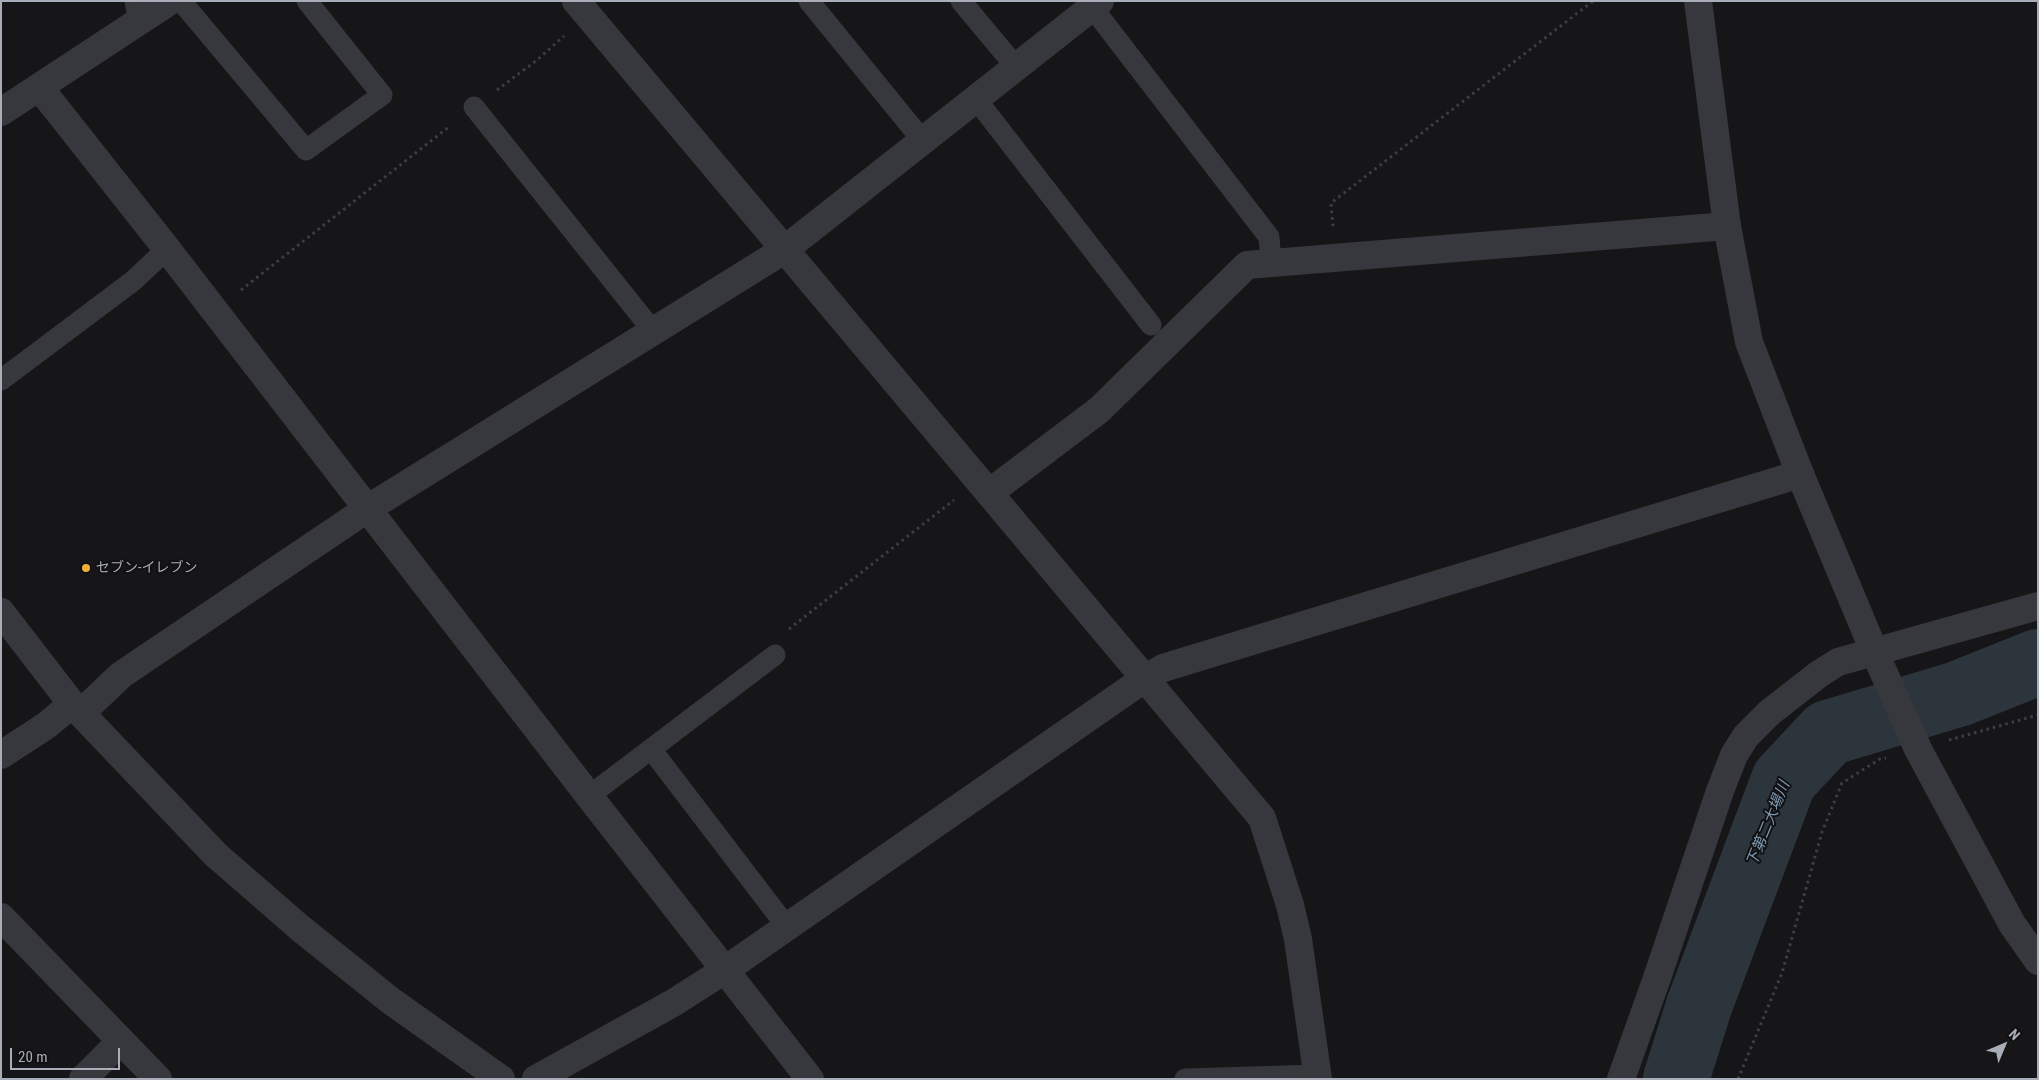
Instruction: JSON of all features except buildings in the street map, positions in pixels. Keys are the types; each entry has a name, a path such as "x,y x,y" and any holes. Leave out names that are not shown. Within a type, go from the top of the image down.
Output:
{"street":[{"path":"1,112 39,87 137,12 170,1"},
{"path":"1698,1 1727,226 1749,342 1800,474 1874,651 1918,749 2012,924 2038,960"},
{"path":"1,755 77,708 121,675 367,509 784,250 1096,4"},
{"path":"582,8 1262,818 1290,905 1298,939 1318,1077"},
{"path":"39,87 167,248 589,796 810,1079"},
{"path":"989,493 1099,410 1247,265 1727,226"},
{"path":"536,1079 673,1003 725,970 1144,679 1163,668 1800,474"},
{"path":"1621,1079 1720,791 1734,755 1746,736 1769,713 1819,674 1838,662 2038,606"},
{"path":"1,612 77,708 216,855 300,928 390,1001 501,1079"},
{"path":"1,917 158,1079"},
{"path":"83,1079 121,1041"}],"lane":[{"path":"181,1 306,150 382,95 308,1"},
{"path":"809,1 923,141"},
{"path":"961,1 1016,67"},
{"path":"1096,4 1269,237 1271,263"},
{"path":"976,99 1151,325"},
{"path":"474,107 653,331"},
{"path":"1,380 133,281 167,248"},
{"path":"589,796 775,655"},
{"path":"651,749 787,927"},
{"path":"1185,1079 1318,1077"}],"path":[{"path":"1333,230 1331,203 1593,1"},
{"path":"214,310 537,60 582,8"},
{"path":"1738,1079 1782,973 1822,832 1842,783 1880,759 2038,715"}],"waterway":[{"name":"下第二大場川","path":"1676,1079 1699,1006 1784,780 1828,733 1958,694 2038,662"}],"place":[{"name":"セブン-イレブン","path":"86,568"}]}
